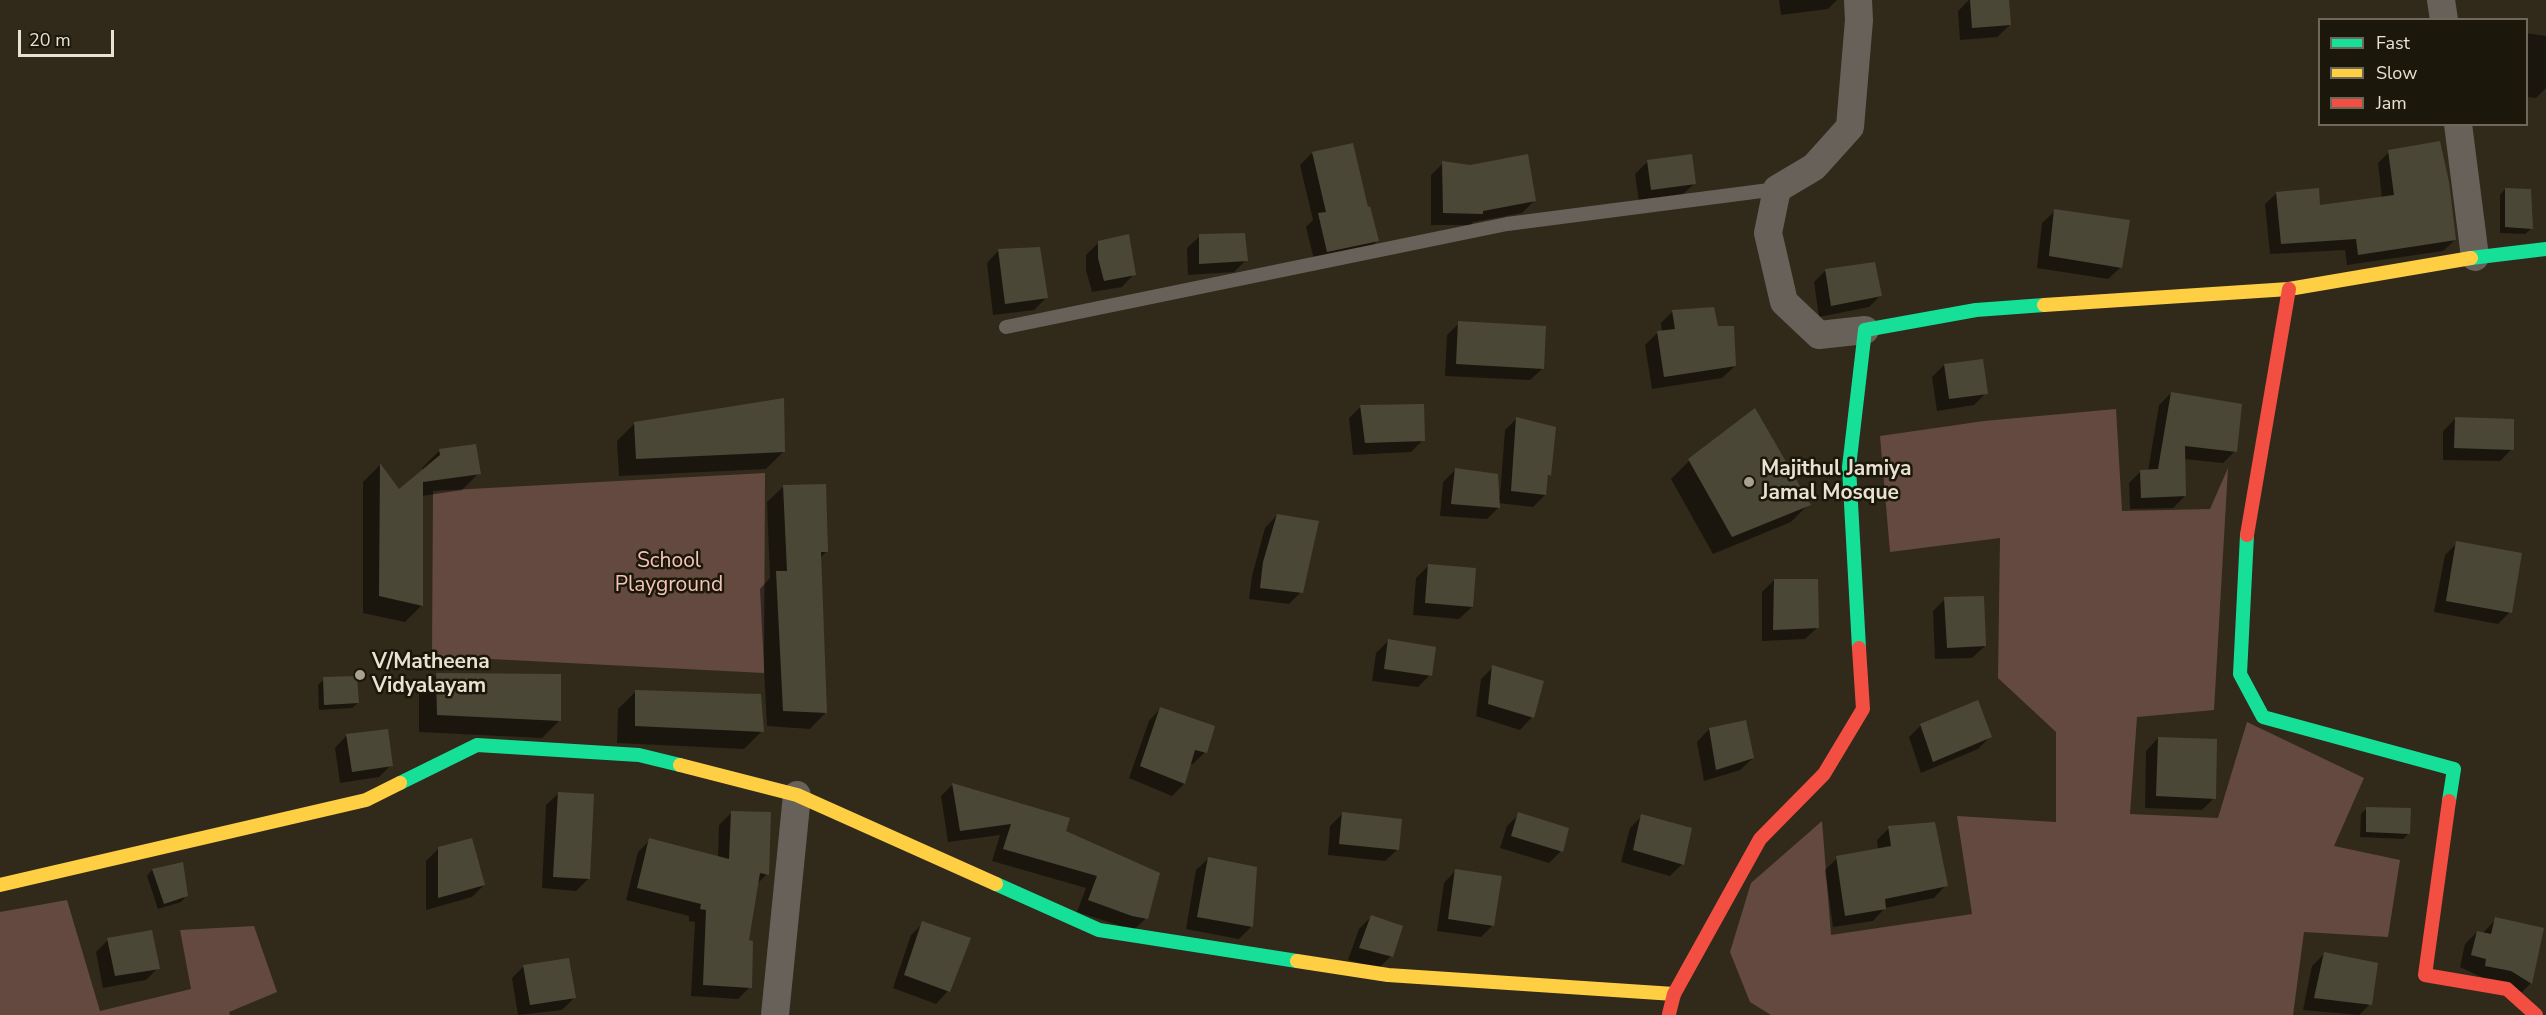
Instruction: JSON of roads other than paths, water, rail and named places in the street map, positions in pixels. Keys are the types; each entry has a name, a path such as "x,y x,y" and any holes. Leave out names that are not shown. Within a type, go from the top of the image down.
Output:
{"street":[{"path":"1858,0 1859,20 1850,127 1814,167 1777,189 1768,233 1784,302 1819,335 1865,330 1976,310 2289,289 2475,257 2546,249"},
{"path":"2441,0 2444,18"},
{"path":"2458,126 2475,257"},
{"path":"2289,289 2247,531 2240,674 2263,717 2454,769 2426,975 2507,989 2536,1015"},
{"path":"1669,1015 1674,994 1760,839 1824,774 1863,709 1849,467 1865,330"},
{"path":"0,885 366,800 477,745 639,755 797,795 1099,930 1388,975 1674,994"},
{"path":"775,1015 797,795"}],"lane":[{"path":"1006,327 1507,225 1777,189"}],"place":[{"name":"Majithul Jamiya Jamal Mosque","path":"1749,482"},
{"name":"V/Matheena Vidyalayam","path":"360,675"}],"park label":[{"name":"School Playground","path":"669,574"}]}
